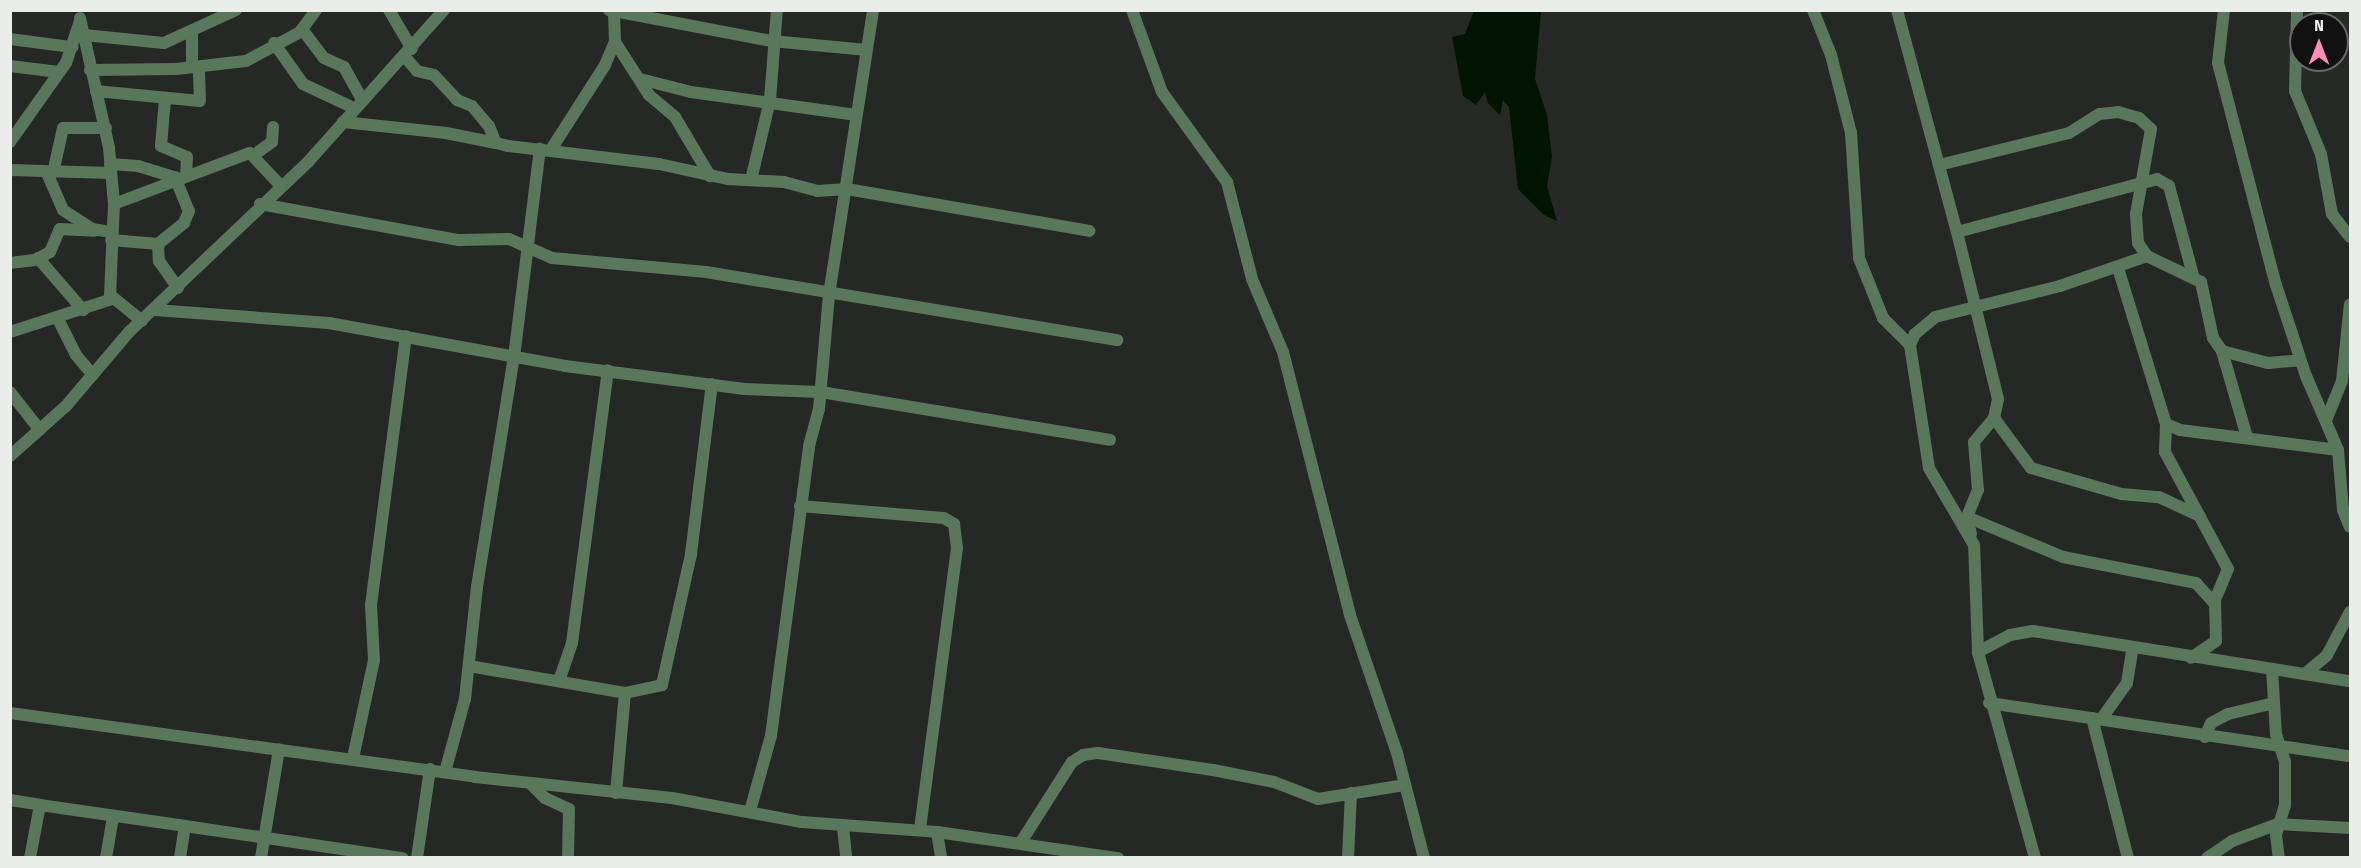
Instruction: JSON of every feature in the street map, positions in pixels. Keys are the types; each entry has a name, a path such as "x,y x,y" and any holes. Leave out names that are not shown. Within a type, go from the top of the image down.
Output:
{"street":[{"path":"389,10 414,69 434,75 457,100 477,110 496,143"},
{"path":"10,456 40,430 142,321 281,186 408,53 444,10"},
{"path":"751,180 770,100 772,41 777,10"},
{"path":"750,811 771,736 800,506 821,392 829,296 873,10"},
{"path":"1132,10 1162,92 1227,182 1252,279 1283,352 1353,624 1404,785 1424,858"},
{"path":"1813,10 1831,55 1851,133 1859,258 1882,318 1910,345"},
{"path":"1897,10 1996,383 1994,418 1974,442 1978,490 1967,517 1974,545 1978,652 1989,703 2003,731 2035,858"},
{"path":"2224,10 2218,63 2261,234 2300,360 2327,418 2337,450 2343,510 2350,527"},
{"path":"2297,10 2295,91 2321,154 2332,214 2350,235"},
{"path":"84,35 157,44 192,33 234,11"},
{"path":"710,176 675,117 639,79 615,42 611,11 772,41 867,50"},
{"path":"80,14 90,70 106,128 111,169 114,204 108,269 112,299 142,321"},
{"path":"10,142 59,72 72,47 80,14"},
{"path":"90,70 196,67 256,58 306,17 324,58 344,68 358,104"},
{"path":"96,91 200,101 192,33"},
{"path":"10,39 72,47"},
{"path":"445,772 469,666 477,587 514,357 527,246 546,149 615,42"},
{"path":"274,43 303,84 358,104"},
{"path":"10,66 59,72"},
{"path":"639,79 691,92 770,100 856,115"},
{"path":"158,244 189,215 181,177 187,157 161,146 165,99"},
{"path":"1939,165 2069,133 2100,114 2118,112 2139,118 2151,129 2139,184 2136,233 2147,256 2193,275 2200,282 2212,339 2222,351 2247,437"},
{"path":"343,122 446,132 496,143 680,167 710,176 817,191 847,189 1089,231"},
{"path":"114,204 181,177 254,155 272,142 273,127"},
{"path":"94,231 63,210 50,173 63,128 106,128"},
{"path":"254,155 281,186"},
{"path":"10,170 50,173 138,165 181,177"},
{"path":"1957,232 2157,179 2169,186 2193,275"},
{"path":"260,204 338,222 459,240 509,239 552,258 706,272 829,296 1117,340"},
{"path":"10,263 38,258 51,252 60,230 94,231 158,244"},
{"path":"158,244 159,261 178,288"},
{"path":"1974,545 1929,468 1910,345 1915,334 1935,317 2118,268 2147,256"},
{"path":"38,258 83,310"},
{"path":"2118,268 2166,424 2165,452 2228,569 2214,603 2216,641 2191,658"},
{"path":"10,332 58,319 112,299"},
{"path":"2327,418 2340,391 2350,304"},
{"path":"155,310 330,323 514,357 712,384 821,392 1110,440"},
{"path":"58,319 76,355 93,375"},
{"path":"353,758 374,660 371,605 406,336"},
{"path":"2222,351 2268,363 2300,360"},
{"path":"559,681 572,643 608,370"},
{"path":"469,666 625,693 662,685 670,661 675,613 691,554 712,384"},
{"path":"10,392 40,430"},
{"path":"1994,418 2031,468 2121,494 2159,497 2200,516"},
{"path":"2166,424 2180,430 2337,450"},
{"path":"800,506 944,519 954,524 957,548 920,830"},
{"path":"1967,517 2063,557 2196,583 2214,603"},
{"path":"2307,672 2327,655 2350,612"},
{"path":"1978,652 2010,636 2033,631 2191,658 2307,672 2350,681"},
{"path":"2097,718 2127,683 2133,647"},
{"path":"2272,669 2285,791 2278,824 2279,858"},
{"path":"616,793 625,693"},
{"path":"1989,703 2350,756"},
{"path":"2205,736 2211,723 2228,714 2274,703"},
{"path":"10,713 531,784 750,811 843,827 920,830 1021,842 1112,857"},
{"path":"2097,718 2128,858"},
{"path":"261,858 279,749"},
{"path":"1021,842 1072,762 1083,755 1098,753 1213,770 1274,782 1317,799 1404,785"},
{"path":"417,858 430,769"},
{"path":"531,784 545,798 569,809 568,858"},
{"path":"1348,858 1351,794"},
{"path":"10,800 263,838 341,854 403,858"},
{"path":"30,858 40,805"},
{"path":"106,858 113,817"},
{"path":"2207,858 2232,841 2278,824 2350,828"},
{"path":"180,858 185,826"},
{"path":"843,827 846,858"},
{"path":"937,832 940,858"}],"shaded area":[{"path":"1474,11 1541,11 1535,79 1547,115 1552,157 1547,186 1557,221 1544,215 1518,189 1509,107 1503,100 1500,115 1488,103 1485,92 1476,105 1463,96 1452,37 1465,34"}]}
